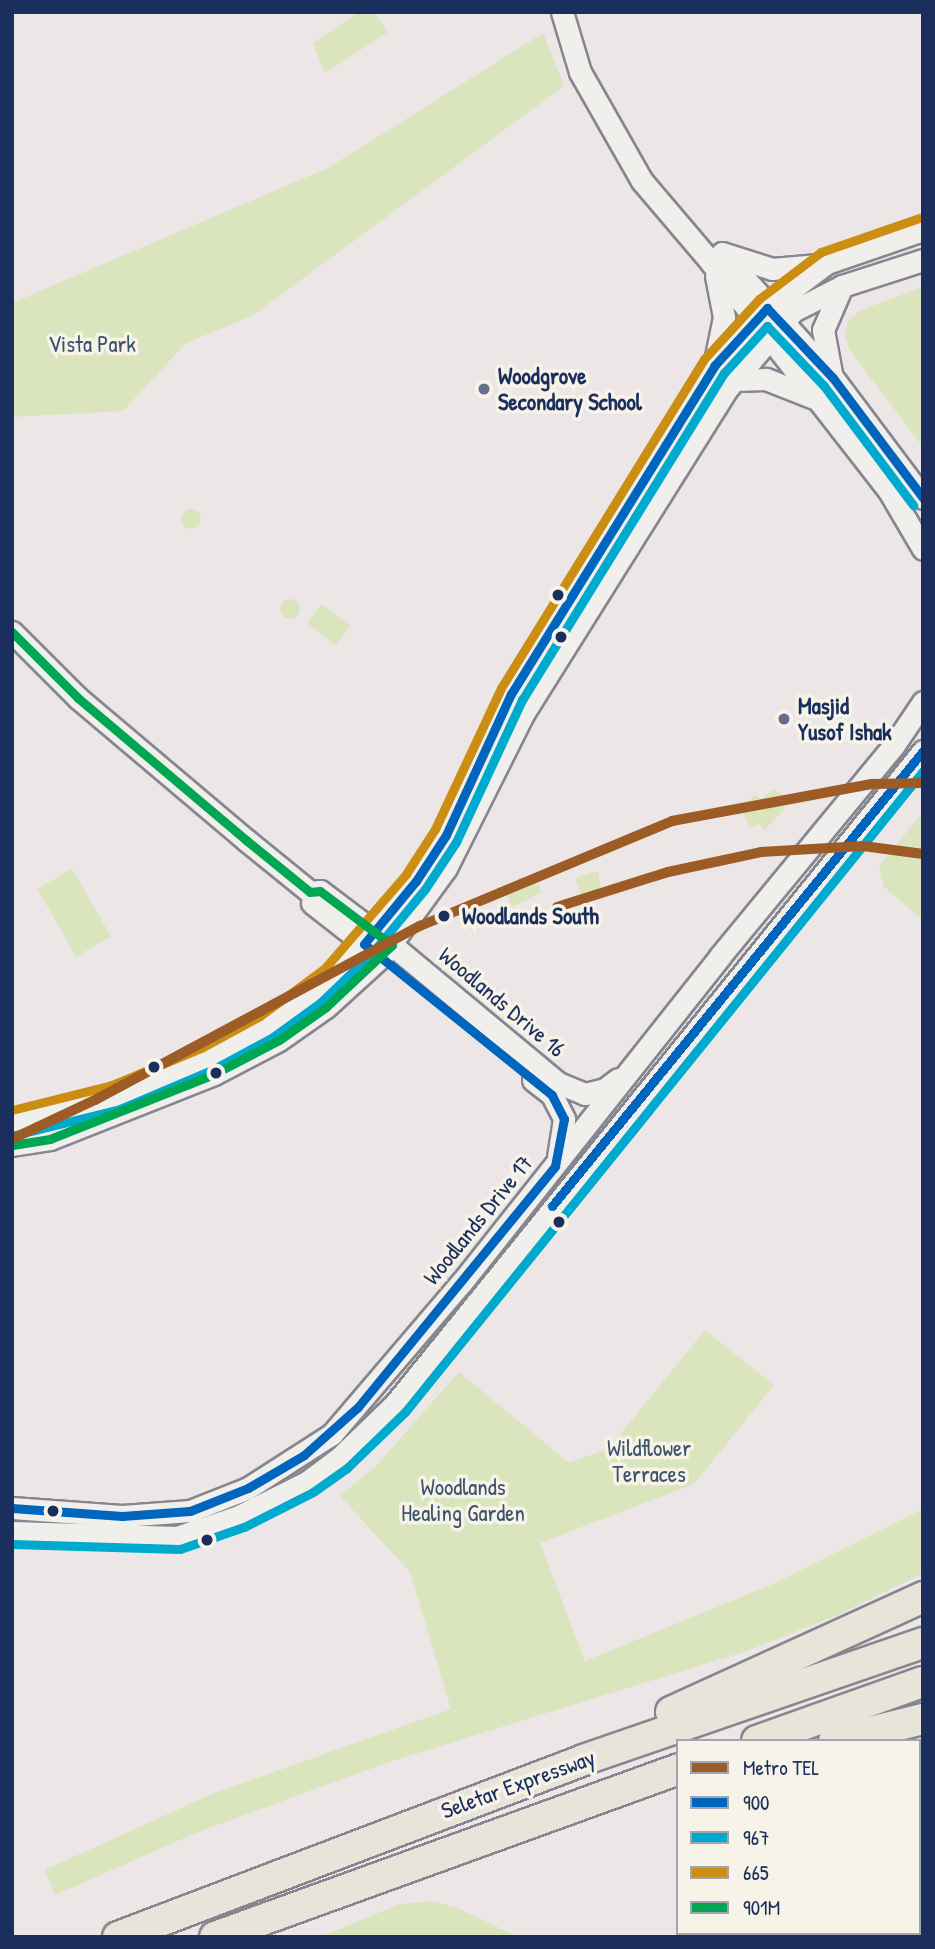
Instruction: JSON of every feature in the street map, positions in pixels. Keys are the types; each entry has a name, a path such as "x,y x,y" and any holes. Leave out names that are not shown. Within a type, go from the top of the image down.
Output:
{"highway":[{"path":"583,1760 595,1746 923,1597"},
{"name":"Seletar Expressway","path":"118,1937 583,1760 923,1643"},
{"path":"763,1739 923,1682"},
{"path":"842,1739 923,1719"},
{"name":"Seletar Expressway","path":"215,1937 676,1770"},
{"path":"507,1829 676,1784"}],"street":[{"path":"562,12 580,72 642,181 716,257 772,270 799,270 923,230"},
{"path":"575,12 591,66 651,172 768,322 819,400 889,491 923,549"},
{"path":"714,366 724,317 716,257"},
{"path":"12,1145 50,1139 215,1074 279,1040 326,1007 446,868 523,714 768,322 842,286 923,260"},
{"path":"12,1124 116,1097 206,1059 286,1013 378,944 446,835 511,694 714,366 768,322 827,263"},
{"path":"833,379 823,330 842,286"},
{"path":"768,322 833,379 923,498"},
{"path":"734,380 766,379 819,400"},
{"path":"589,567 619,539 634,533"},
{"name":"Woodlands Drive 16","path":"12,632 78,698 310,892 320,891 552,1095 564,1119 555,1166"},
{"name":"Woodlands Drive 17","path":"12,1508 122,1516 190,1511 248,1488 304,1455 358,1407 894,745 923,702"},
{"path":"12,1532 177,1537 239,1516 307,1482 338,1459 395,1404 923,751"},
{"name":"Woodlands Drive 16","path":"378,944 568,1091 605,1090 632,1069"}],"green space":[{"path":"359,12 374,12 388,32 325,73 313,43"},
{"name":"Vista Park","path":"543,33 564,86 252,316 186,343 123,411 12,417 12,303 328,168"},
{"path":"923,287 923,447 851,352 845,337 848,321 861,310"},
{"path":"191,509 198,512 201,519 198,526 191,529 184,526 181,519 184,512"},
{"path":"290,599 297,602 300,609 297,616 290,619 283,616 280,609 283,602"},
{"path":"322,604 350,626 336,645 307,623"},
{"path":"773,789 783,795 785,808 764,831 760,824 751,827 741,811 754,795 762,799"},
{"path":"923,812 923,920 884,887 879,866"},
{"path":"72,869 111,937 76,957 37,889"},
{"path":"598,871 601,893 584,902 575,878"},
{"path":"518,877 540,886 541,893 512,907 501,884 514,886"},
{"name":"Woodlands Healing Garden","path":"705,1330 774,1385 694,1484 540,1543 585,1661 771,1585 923,1509 923,1573 840,1614 747,1651 389,1762 198,1832 55,1895 45,1870 212,1794 451,1709 410,1572 340,1496 376,1466 459,1372 569,1463 609,1448"},
{"path":"431,1901 458,1908 519,1937 319,1937 400,1904"}],"metro line":[{"name":"TEL","path":"12,1139 95,1100 420,926 672,821 872,784 923,783"},
{"name":"TEL","path":"557,907 668,872 761,852 863,846 923,854"}],"transit line":[{"name":"665","path":"12,1110 112,1085 201,1048 260,1016 325,968 406,874 435,829 501,688 704,359 759,299 821,252 919,218"},
{"name":"900","path":"12,1508 122,1516 190,1511 248,1488 304,1455 358,1407 555,1166 564,1119 552,1095 364,944 416,881 446,835 511,694 714,366 767,308 833,378 923,498"},
{"name":"967","path":"15,1135 120,1109 212,1070 273,1037 320,1003 372,953 425,889 456,842 522,700 724,373 767,326 824,386 913,505"},
{"name":"901M","path":"12,632 78,698 246,840 310,892 320,891 392,945 326,1007 279,1040 214,1074 50,1139 12,1145"},
{"name":"900","path":"552,1206 923,751"},
{"name":"967","path":"12,1544 180,1549 244,1527 313,1492 347,1468 405,1412 923,771"}],"place":[{"name":"Woodgrove Secondary School","path":"484,389"},
{"name":"Masjid Yusof Ishak","path":"784,719"},
{"name":"Woodlands South","path":"444,916"}],"park label":[{"name":"Wildflower Terraces","path":"649,1461"}]}
